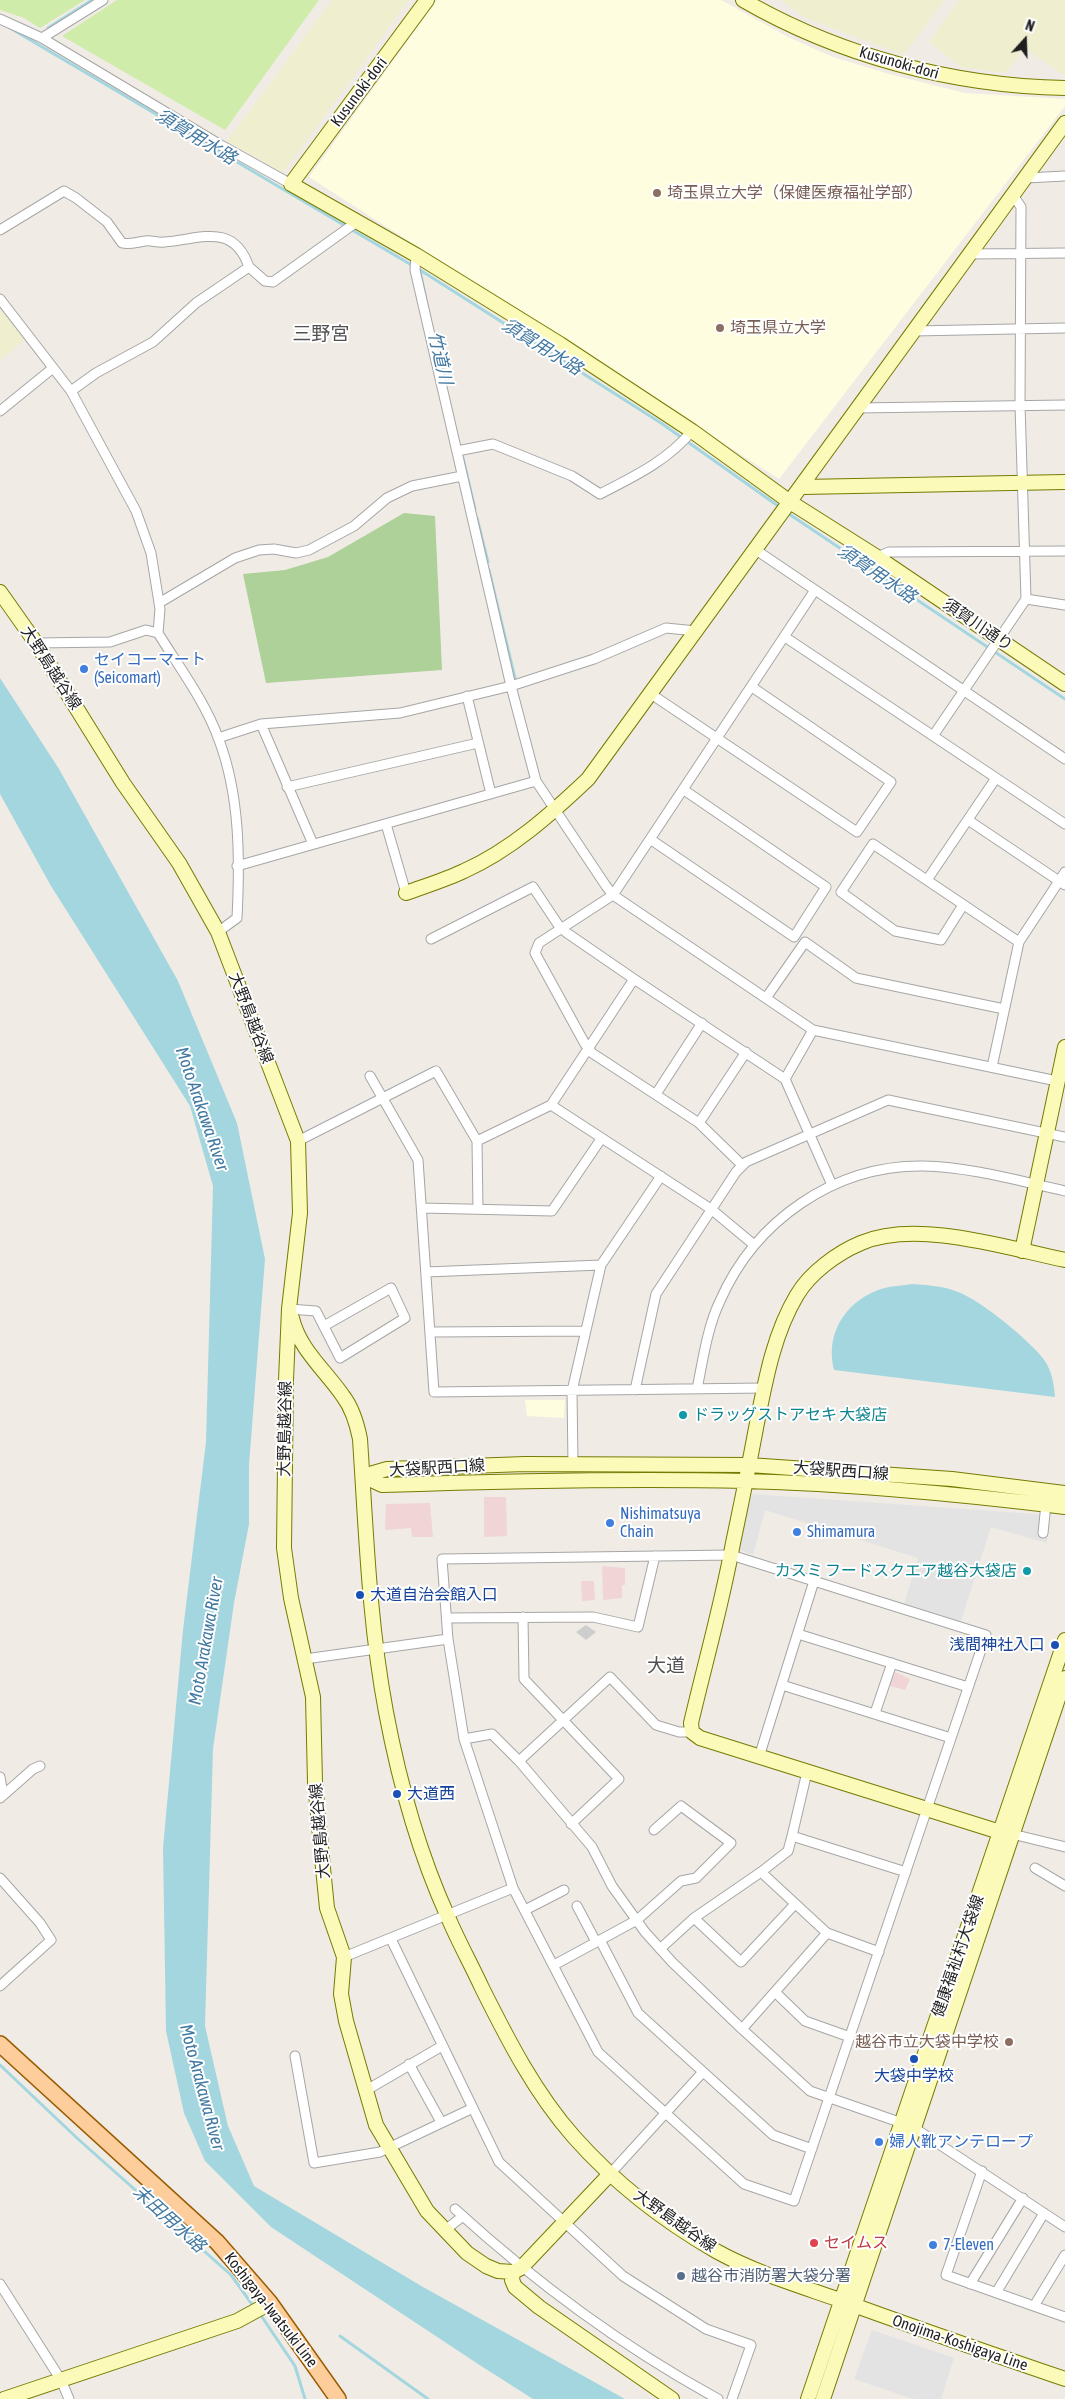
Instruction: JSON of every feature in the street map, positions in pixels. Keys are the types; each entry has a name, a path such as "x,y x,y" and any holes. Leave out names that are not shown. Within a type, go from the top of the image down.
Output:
{"main road":[{"name":"Koshigaya-Iwatsuki Line","path":"0,2044 217,2242 262,2308 338,2399"}],"street":[{"path":"42,38 103,0"},
{"name":"Kusunoki-dori","path":"291,184 427,0"},
{"name":"Kusunoki-dori","path":"744,0 781,21 827,40 902,66 958,79 1065,88"},
{"path":"0,19 42,38 219,144 291,184"},
{"path":"386,824 406,893 465,871 517,840 555,810 588,779 1065,123"},
{"path":"1026,178 1065,176"},
{"name":"須賀川通り","path":"291,184 416,255 692,431 790,502 877,557 1065,684"},
{"path":"0,230 64,191 107,222 122,243 164,242 196,236 214,237 230,241 240,248 249,268 265,281 273,282 358,221"},
{"path":"933,736 1026,599 1020,405 1021,207 1013,195"},
{"path":"970,254 1065,253"},
{"path":"416,255 415,270 511,686 536,781 614,895 813,1030 1058,1081"},
{"path":"71,392 96,373 153,342 196,303 249,268"},
{"path":"0,299 71,392 136,511 151,553 159,603 158,633 204,706 218,738 224,757 237,822 237,918 218,932"},
{"path":"914,331 1065,328"},
{"path":"0,411 53,368"},
{"path":"858,408 1065,405"},
{"path":"457,452 493,444 572,476 600,494 658,463 678,447 692,431"},
{"path":"159,603 235,558 259,550 274,549 296,553 309,550 354,526 387,498 412,486 462,476"},
{"path":"802,487 1065,482"},
{"path":"756,550 1065,759"},
{"path":"877,557 889,552 1065,551"},
{"path":"742,1165 699,1123 588,1049 535,953 539,944 614,895 815,590"},
{"name":"大野島越谷線","path":"0,592 36,643 124,783 178,863 218,932 298,1141 300,1213 290,1309 283,1457 284,1548 291,1598 313,1698 314,1782 327,1908 344,1958 341,1994 365,2091 376,2125 388,2149 426,2211 466,2253 486,2266 498,2271 517,2270"},
{"path":"1026,599 1065,605"},
{"path":"218,738 261,724 400,713 511,686 594,659 666,628 696,631"},
{"path":"36,643 110,642 146,630 158,633"},
{"path":"785,637 1065,824"},
{"path":"651,694 857,832 891,782 752,687"},
{"path":"466,696 491,794"},
{"path":"261,724 313,844"},
{"path":"287,787 478,743"},
{"path":"927,880 996,778"},
{"path":"237,866 536,781"},
{"path":"650,839 794,937 826,887 684,790"},
{"path":"968,820 1062,883"},
{"path":"963,905 941,940 895,931 841,892 873,844 1019,942"},
{"path":"992,1067 1019,942 1062,883 1065,872"},
{"path":"432,939 533,887 563,929 634,979 785,1079 832,1185"},
{"path":"766,998 805,942 856,978 1004,1009"},
{"path":"477,1141 551,1105 634,979"},
{"path":"656,1094 702,1023"},
{"path":"785,1079 813,1030"},
{"path":"1022,1251 1065,1047"},
{"path":"699,1123 746,1052"},
{"path":"298,1141 436,1070 477,1141 478,1210"},
{"path":"370,1076 418,1160 434,1392 764,1388"},
{"path":"635,1390 656,1294 742,1165 810,1132 888,1100 1065,1138"},
{"path":"551,1105 711,1209 753,1244"},
{"path":"422,1208 552,1211 601,1139"},
{"path":"697,1389 716,1310 728,1283 753,1244 798,1204 832,1185 870,1172 900,1167 925,1166 972,1171 1065,1191"},
{"path":"573,1464 572,1391 601,1265 661,1176"},
{"path":"692,1732 691,1724 731,1555 764,1388 786,1317 798,1293 818,1272 839,1255 862,1242 891,1235 923,1233 1065,1260"},
{"path":"426,1272 601,1265"},
{"path":"290,1309 316,1311 340,1358 405,1318 391,1288 324,1326"},
{"name":"大野島越谷線","path":"290,1309 298,1338 344,1397 356,1420 360,1439 376,1650 396,1764 412,1817 447,1916 501,2026 530,2078 575,2137 610,2174 666,2218 718,2252 781,2280 855,2306"},
{"path":"431,1332 585,1331"},
{"name":"大袋駅西口線","path":"363,1476 387,1470 573,1464 749,1465 952,1479 1065,1493"},
{"name":"大袋駅西口線","path":"363,1476 382,1485 573,1480 745,1481 982,1497 1065,1507"},
{"path":"1043,1533 1046,1504"},
{"path":"731,1555 986,1635 794,2202 744,2184 598,2052 513,1888 464,1739 448,1639 442,1559 731,1555"},
{"path":"447,1618 592,1617 638,1627 655,1556"},
{"path":"759,1757 814,1581"},
{"path":"523,1617 524,1679 619,1779 571,1824"},
{"path":"798,1634 968,1687"},
{"path":"305,1660 448,1639"},
{"name":"健康福祉村大袋線","path":"823,2399 855,2306 908,2125 1006,1833 1065,1640"},
{"path":"875,1713 892,1663"},
{"path":"519,1761 610,1677 656,1725 679,1732 692,1732 700,1738 927,1810 1006,1833 1065,1847"},
{"name":"健康福祉村大袋線","path":"1006,1833 1065,1678"},
{"path":"782,1685 951,1738"},
{"path":"464,1739 492,1734 519,1761 592,1847 612,1886 660,1949 810,2092 908,2125 982,2171 1065,2227"},
{"path":"2,1796 33,1769 40,1766"},
{"path":"660,1949 694,1918 761,1872 788,1850 807,1772"},
{"path":"0,1777 2,1796"},
{"path":"554,1965 637,1920 681,1881 696,1878 731,1843 681,1806 654,1830"},
{"path":"792,1836 906,1872"},
{"path":"1035,1868 1065,1886"},
{"path":"761,1872 826,1933 879,1952"},
{"path":"0,1878 40,1923 52,1940 0,1986"},
{"path":"344,1958 513,1888"},
{"path":"525,1910 564,1890"},
{"path":"694,1918 741,1962 796,1904"},
{"path":"577,1906 638,2013 702,2073 773,2135 812,2149"},
{"path":"742,2029 826,1933"},
{"path":"391,1939 500,2162 623,2276 706,2329 751,2345 732,2399"},
{"path":"775,1992 805,2021 850,2037"},
{"path":"365,2091 442,2046"},
{"path":"295,2056 314,2163 388,2149 473,2108"},
{"path":"409,2064 442,2122"},
{"path":"672,2399 539,2307 515,2287 512,2280 517,2270 610,2174 702,2073"},
{"name":"健康福祉村大袋線","path":"808,2399 841,2301 908,2125"},
{"path":"982,2171 946,2275 1065,2316"},
{"path":"970,2284 1023,2198"},
{"path":"455,2209 517,2270 651,2359 718,2399"},
{"path":"996,2293 1044,2213"},
{"path":"444,2231 463,2216"},
{"path":"1034,2306 1065,2255"},
{"path":"0,2284 61,2380 69,2399"},
{"name":"Onojima-Koshigaya Line","path":"855,2306 1065,2379"},
{"path":"4,2399 237,2320 262,2308"}],"shaded area":[{"name":"埼玉県立大学","path":"437,0 721,0 788,37 833,57 889,74 965,93 1065,99 1065,106 779,479 309,177"},
{"path":"525,1400 565,1400 564,1418 527,1416"},
{"path":"752,1494 1050,1515 1047,1543 991,1527 961,1621 904,1604 918,1558 765,1510 753,1555 737,1549"},
{"path":"484,1497 506,1497 507,1536 484,1537"},
{"path":"430,1503 433,1537 412,1537 411,1528 385,1530 386,1504"},
{"path":"602,1566 625,1568 625,1585 622,1585 622,1598 603,1600"},
{"path":"581,1581 594,1581 595,1600 582,1601"},
{"path":"586,1625 596,1632 586,1640 576,1632"},
{"path":"895,1672 910,1679 905,1690 890,1686"},
{"path":"872,2330 954,2358 941,2399 913,2399 854,2379"}],"green space":[{"path":"0,0 85,0 40,28 24,18 0,10"},
{"path":"117,0 319,0 225,130 62,36"},
{"path":"332,0 409,0 283,173 227,141"},
{"path":"781,0 944,0 904,55 805,18"},
{"path":"959,0 1065,0 1065,76 1024,48 1006,73 961,67 929,42"},
{"path":"0,306 25,340 0,360"},
{"path":"404,513 435,516 442,670 266,683 243,574 285,570 328,557"}],"water":[{"name":"Moto Arakawa River","path":"0,678 59,769 178,981 237,1123 265,1259 249,1465 249,1524 234,1603 213,1749 205,2026 228,2126 254,2186 423,2287 625,2399 533,2399 478,2364 271,2227 205,2161 184,2113 166,2031 163,1848 183,1630 206,1442 213,1186 190,1106 51,886 0,794"},
{"path":"912,1284 930,1285 958,1292 979,1303 1004,1322 1029,1343 1045,1361 1052,1378 1055,1397 834,1370 832,1345 840,1322 847,1312 856,1303 878,1290"}],"waterway":[{"path":"48,28 92,0"},
{"name":"須賀用水路","path":"10,28 420,270 661,423 781,508"},
{"name":"竹道川","path":"420,271 428,309"},
{"name":"竹道川","path":"463,458 475,509"},
{"name":"須賀用水路","path":"786,512 1065,699"},
{"name":"竹道川","path":"477,518 488,562"},
{"name":"竹道川","path":"489,570 515,678"},
{"name":"末田用水路","path":"0,2065 78,2139 231,2275 254,2307"},
{"name":"末田用水路","path":"260,2314 295,2366 305,2399"},
{"path":"340,2336 428,2399"}],"place":[{"name":"埼玉県立大学（保健医療福祉学部）","path":"657,193"},
{"name":"埼玉県立大学","path":"720,328"},
{"name":"セイコーマート (Seicomart)","path":"84,669"},
{"name":"ドラッグストアセキ 大袋店","path":"683,1415"},
{"name":"Nishimatsuya Chain","path":"610,1523"},
{"name":"Shimamura","path":"797,1532"},
{"name":"カスミ フードスクエア越谷大袋店","path":"1027,1571"},
{"name":"大道自治会館入口","path":"360,1595"},
{"name":"浅間神社入口","path":"1055,1645"},
{"name":"大道西","path":"397,1794"},
{"name":"越谷市立大袋中学校","path":"1009,2042"},
{"name":"大袋中学校","path":"914,2059"},
{"name":"婦人靴アンテロープ","path":"879,2142"},
{"name":"セイムス","path":"814,2243"},
{"name":"7-Eleven","path":"933,2245"},
{"name":"越谷市消防署大袋分署","path":"681,2276"}],"district":[{"name":"三野宮","path":"321,334"},
{"name":"大道","path":"666,1666"}]}
